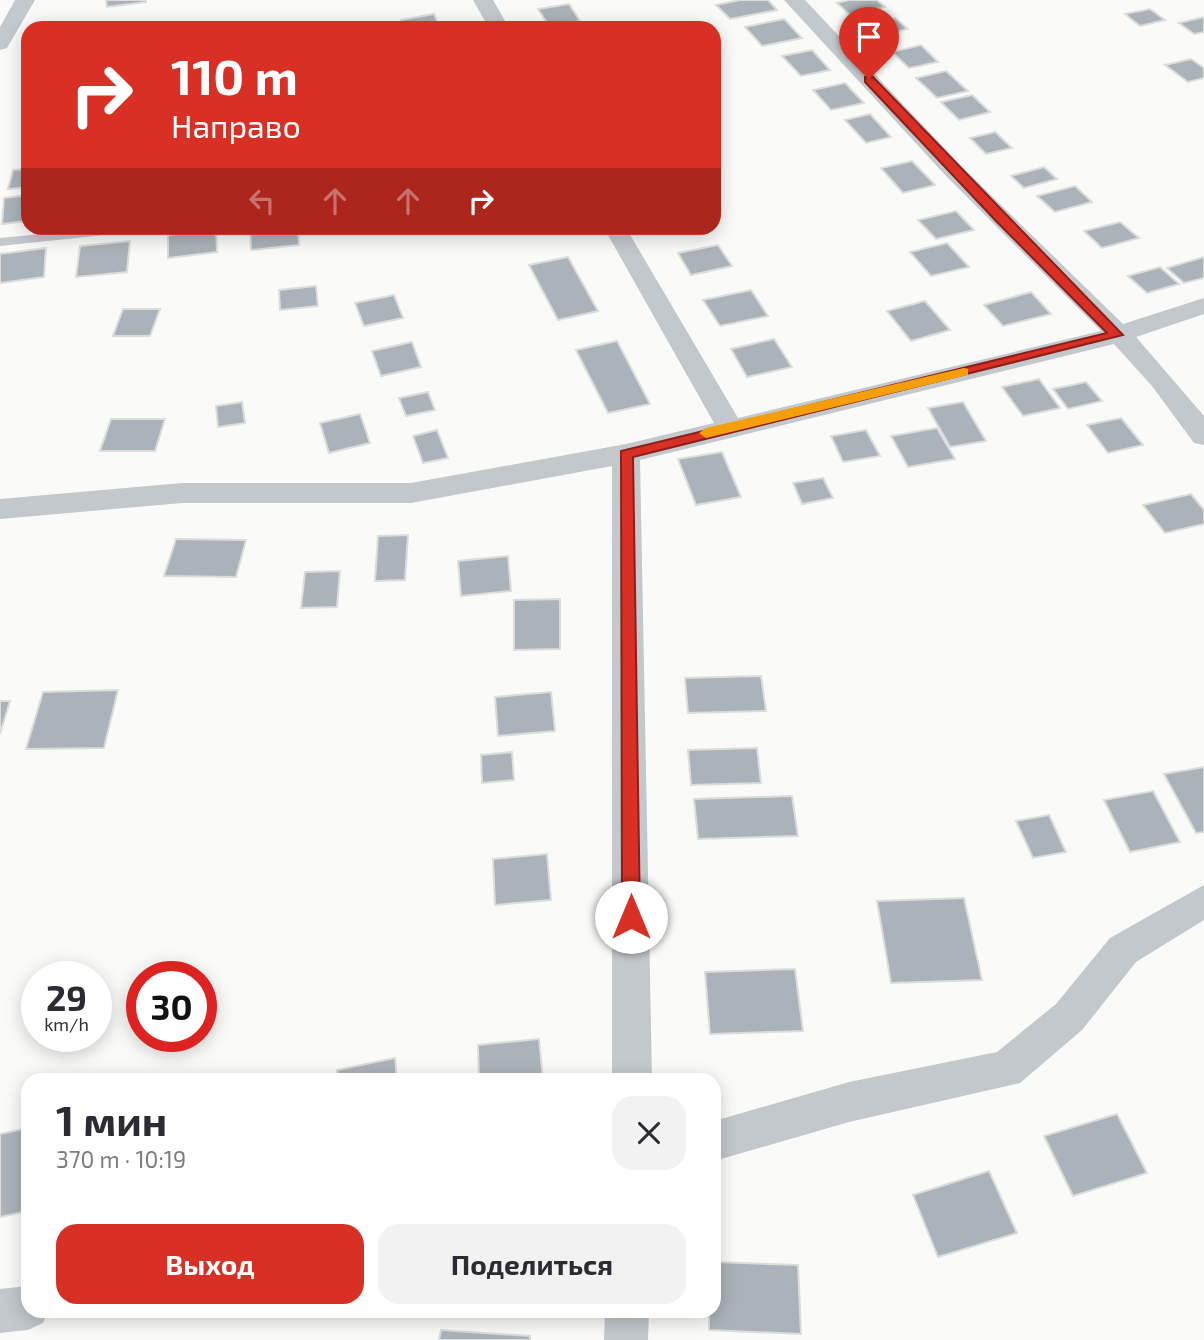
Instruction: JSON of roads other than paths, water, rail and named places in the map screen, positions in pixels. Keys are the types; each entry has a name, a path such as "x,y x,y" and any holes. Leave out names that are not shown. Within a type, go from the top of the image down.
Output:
{"street":[{"path":"0,44 25,0"},
{"path":"483,0 495,21"},
{"path":"794,0 1000,219 1117,335 1185,408 1204,436"},
{"path":"619,235 730,427"},
{"path":"0,509 182,493 411,493 626,454 1117,335 1204,306"},
{"path":"626,454 632,1073"},
{"path":"721,1139 849,1102 1006,1069 1069,1017 1123,950 1204,901"},
{"path":"0,1311 21,1309"},
{"path":"626,1340 627,1318"}],"lane":[{"path":"0,242 66,235"}]}
